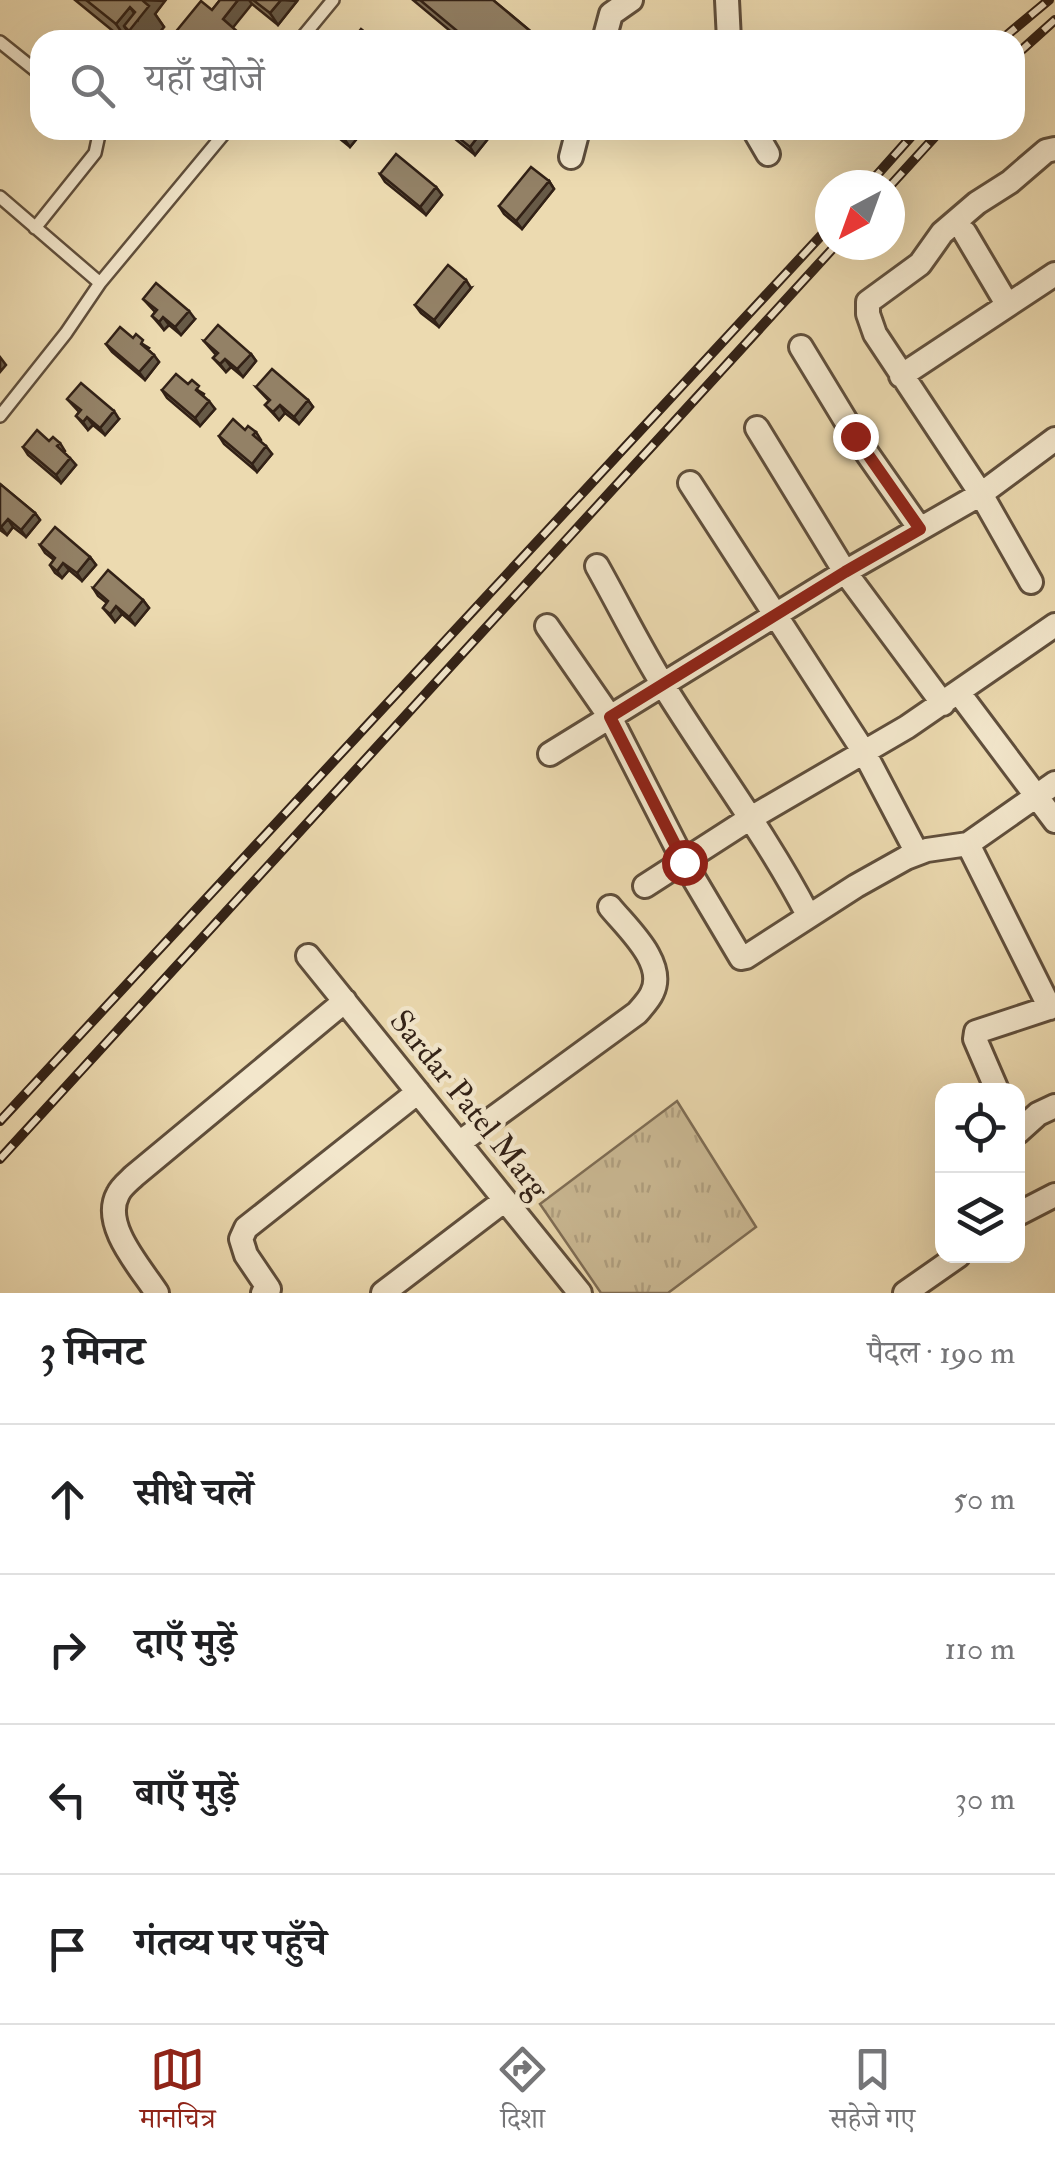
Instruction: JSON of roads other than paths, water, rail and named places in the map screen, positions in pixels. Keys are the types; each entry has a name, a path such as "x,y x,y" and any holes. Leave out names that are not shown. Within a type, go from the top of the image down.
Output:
{"street":[{"path":"607,30 611,14 630,0"},
{"path":"727,0 728,30"},
{"path":"571,158 576,140"},
{"path":"760,140 768,154"},
{"path":"1032,582 981,494 876,334 868,302 905,278 942,233 977,203 1010,182 1046,151 1055,150"},
{"path":"964,233 1007,304"},
{"path":"901,376 1055,274"},
{"path":"801,348 855,436 920,529"},
{"path":"758,428 845,572 951,698 1046,789 1055,822"},
{"path":"550,754 845,572 981,494 1055,439"},
{"path":"690,483 864,752 917,853"},
{"path":"598,566 662,684 782,865 808,915"},
{"path":"548,626 610,717 684,862 740,958 917,853 968,844 1046,789"},
{"path":"645,886 748,818 951,698 1055,626"},
{"path":"968,844 1052,1007 976,1032 975,1039 994,1083"},
{"path":"459,1143 637,1013 654,991 655,972 647,954 610,906"},
{"name":"Sardar Patel Marg","path":"308,956 505,1200 573,1291"},
{"path":"157,1293 118,1231 112,1212 118,1193 345,1001"},
{"path":"268,1292 246,1255 241,1240 246,1228 418,1092"},
{"path":"1025,1126 1055,1106"},
{"path":"1025,1210 1055,1195"},
{"path":"383,1293 505,1200"},
{"path":"905,1293 948,1263"}],"lane":[{"path":"308,30 333,0"},
{"path":"0,42 30,66"},
{"path":"35,228 95,153 98,140"},
{"path":"0,416 100,283 219,140"},
{"path":"0,197 100,283"}],"railway":[{"path":"1013,30 1049,0"},
{"path":"1025,47 1055,20"},
{"path":"881,170 908,140"},
{"path":"905,170 932,140"},
{"path":"0,1121 815,242"},
{"path":"0,1159 822,260"}]}
